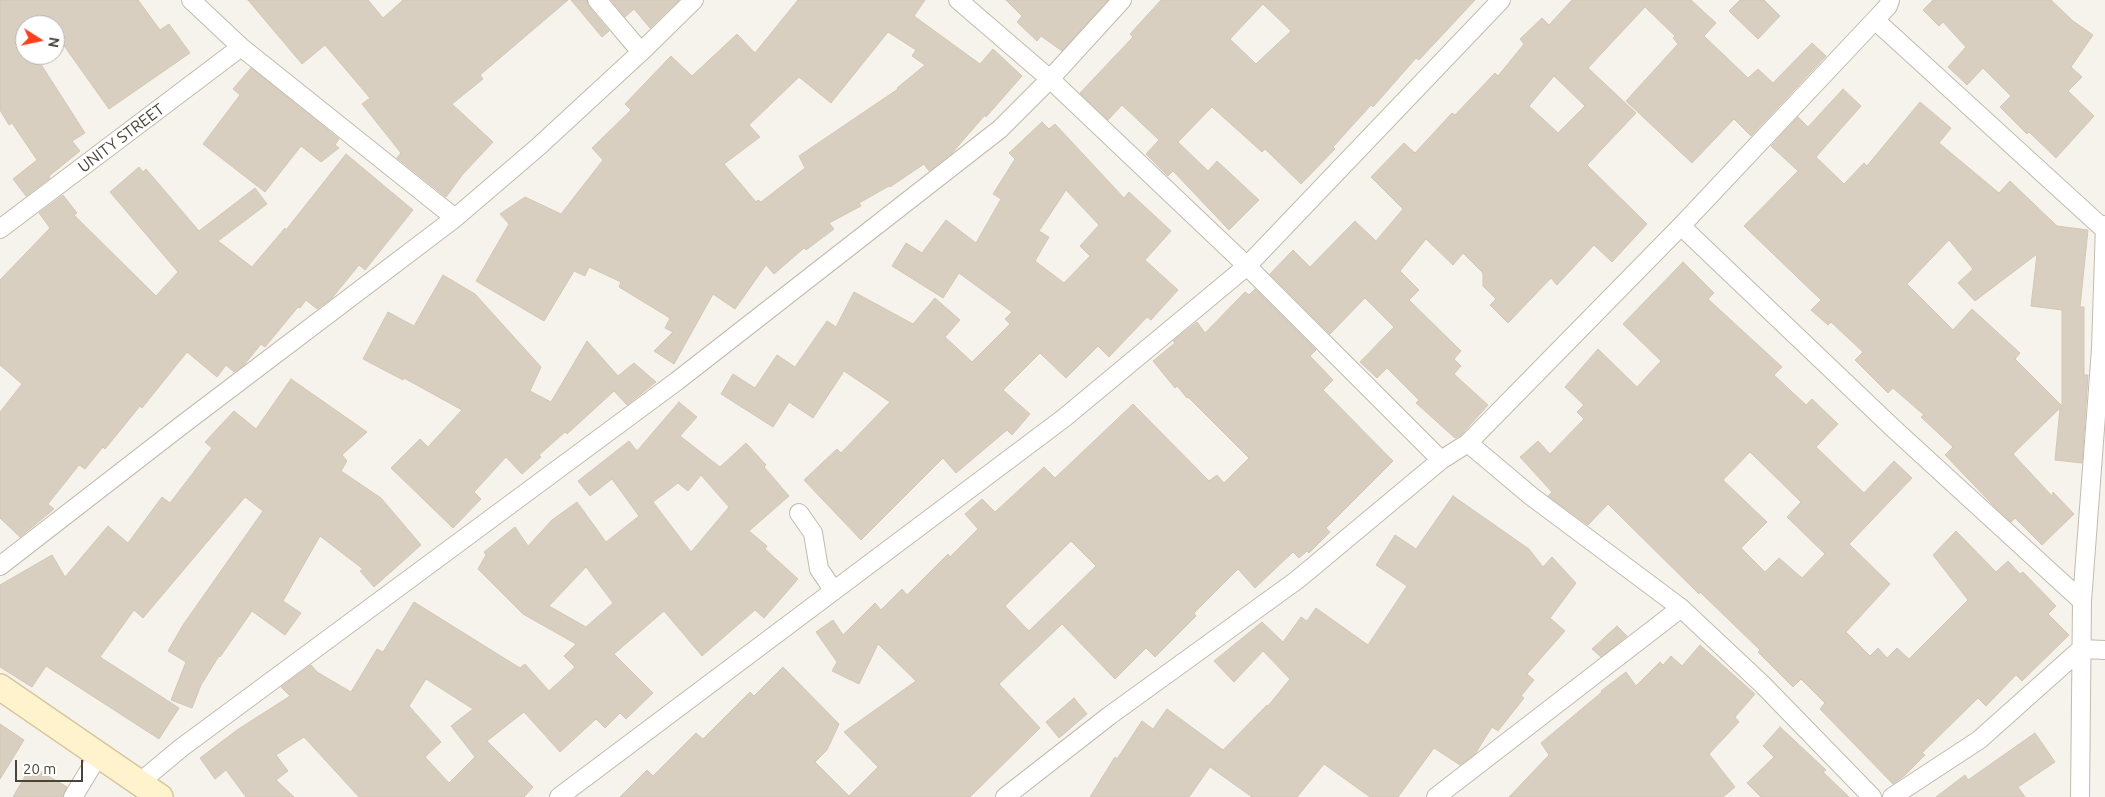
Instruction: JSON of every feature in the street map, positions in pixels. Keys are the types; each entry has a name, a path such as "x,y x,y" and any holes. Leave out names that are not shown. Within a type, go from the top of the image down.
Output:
{"street":[{"path":"191,0 241,47 455,218"},
{"path":"597,0 641,52"},
{"path":"0,566 455,218 538,147 694,0"},
{"path":"958,0 1050,79 1247,266 1441,460"},
{"path":"139,783 181,748 677,381 1000,129 1050,79 1122,0"},
{"path":"559,797 1064,418 1247,266 1501,0"},
{"path":"1005,797 1109,716 1297,580 1441,460 1468,443 1681,226 1888,6 1890,0"},
{"path":"1875,20 2105,230"},
{"name":"UNITY STREET","path":"0,229 241,47"},
{"path":"2080,797 2082,601 2103,350 2105,225"},
{"path":"1681,226 1894,429 2082,601"},
{"path":"1468,443 1531,496 1681,608 1762,684 1872,797"},
{"path":"798,513 813,533 819,569 834,591"},
{"path":"1436,797 1681,608"},
{"path":"1902,794 1979,740 2081,650 2105,650"},
{"path":"0,687 160,797"},
{"path":"73,797 98,756"}],"building":[{"path":"0,0 138,0 160,30 169,24 190,53 109,109 65,47 65,15 15,15 15,65 41,65 85,133 72,141 80,151 49,176 50,178 26,196 13,179 37,160 12,123 9,125 0,110"},
{"path":"248,0 368,0 383,18 403,0 568,0 480,75 483,79 452,104 493,142 463,174 446,197 397,158 401,153 362,104 370,98 325,45 302,64"},
{"path":"571,0 587,0 589,7 609,31 602,37"},
{"path":"611,0 679,0 650,28 634,9 625,17"},
{"path":"798,0 925,0 914,16 980,64 993,49 1022,76 952,153 929,171 924,164 890,187 859,203 861,206 829,223 834,229 806,250 804,248 774,274 766,265 735,309 713,294 674,364 654,351 673,332 665,328 670,318 619,287 621,282 589,267 585,276 574,271 544,321 476,281 509,224 500,214 525,197 561,214 603,160 592,148 631,110 625,104 671,56 692,76 737,34 755,53","holes":["888,32 916,50 912,56 925,65 898,89 799,156 805,168 761,202 758,200 756,202 724,164 760,137 749,125 799,77 831,103"]},
{"path":"1006,0 1108,0 1062,51 1041,36 1037,41 1017,22 1022,16"},
{"path":"1161,0 1475,0 1419,60 1416,58 1373,107 1371,105 1333,147 1335,149 1301,184 1265,149 1262,152 1212,107 1178,142 1208,171 1217,161 1259,200 1229,230 1173,171 1168,176 1146,154 1159,140 1122,105 1108,120 1080,93 1133,37 1130,34","holes":["1263,4 1291,31 1256,64 1230,39"]},
{"path":"1572,0 1691,0 1716,23 1704,36 1748,78 1758,69 1773,83 1812,43 1826,56 1751,136 1734,119 1692,163 1626,101 1678,44 1673,38 1675,36 1645,7 1588,68 1636,113 1587,165 1647,224 1612,262 1594,245 1557,285 1551,278 1508,323 1490,305 1496,299 1483,286 1483,273 1463,253 1453,265 1426,239 1400,271 1419,290 1409,300 1461,351 1454,359 1461,366 1454,374 1488,405 1461,435 1455,438 1416,403 1419,400 1387,368 1377,378 1360,362 1394,327 1365,298 1330,334 1270,274 1293,250 1310,267 1355,221 1376,241 1403,209 1371,177 1404,143 1415,153 1452,113 1455,115 1495,73 1498,76 1524,44 1520,39 1542,18 1549,25","holes":["1554,76 1585,106 1558,133 1529,106"]},
{"path":"1740,0 1764,0 1780,16 1758,39 1729,11"},
{"path":"1933,0 2051,0 2073,21 2093,35 2071,67 2082,77 2068,91 2094,116 2056,158 2029,132 2027,134 2000,107 2011,96 1983,68 1967,85 1948,67 1966,47 1943,22 1939,26 1923,10"},
{"path":"251,68 339,139 335,145 339,148 321,162 301,146 265,192 203,144 240,95 233,89"},
{"path":"1843,89 1861,106 1816,157 1844,184 1864,163 1867,166 1920,102 1951,128 1939,143 1999,193 2010,181 2057,226 2088,230 2080,307 2084,307 2084,375 2088,375 2082,463 2055,460 2060,408 2013,454 2052,496 2053,492 2074,514 2042,545 2015,518 2011,522 1945,455 1953,447 1921,417 1924,415 1893,388 1888,393 1855,360 1863,352 1831,322 1828,325 1811,310 1821,300 1744,226 1798,171 1771,146 1798,117 1808,127","holes":["1949,240 1973,269 1958,283 1975,301 2037,254 2031,306 2062,310 2062,406 2015,359 2020,353 1972,309 1953,330 1907,284"]},
{"path":"1042,122 1049,129 1055,124 1124,198 1129,192 1171,231 1145,260 1178,290 1151,320 1147,317 1109,357 1098,346 1066,378 1040,353 1003,390 1030,414 1012,435 1007,430 956,473 943,458 861,540 804,480 837,449 841,453 890,402 844,371 813,418 789,402 773,427 721,394 733,374 755,388 777,355 795,367 827,321 836,327 854,292 913,324 935,298 960,320 945,337 972,362 1010,324 1005,319 1012,312 959,273 943,298 892,266 906,243 922,253 946,220 976,243 1001,199 993,194 1015,159 1009,153","holes":["1066,190 1099,225 1080,246 1090,256 1064,283 1035,261 1049,237 1039,231"]},
{"path":"346,154 413,210 365,270 359,265 332,298 317,309 306,300 265,347 261,344 244,365 234,372 226,365 217,377 187,352 142,408 140,406 105,449 103,447 85,469 79,465 48,504 54,509 20,537 0,518 0,412 22,384 0,365 0,280 50,228 39,213 63,195 77,213 74,215 156,296 178,272 110,192 139,167 143,172 146,169 199,231 255,188 267,204 218,241 252,267 285,228 286,230"},
{"path":"1683,262 1714,293 1708,299 1782,367 1774,375 1806,405 1812,399 1838,424 1816,447 1864,493 1894,461 1912,478 1849,544 1890,584 1846,632 1870,656 1878,648 1887,658 1897,648 1909,659 1968,600 1933,555 1956,531 1996,572 2008,561 2020,574 2023,572 2056,606 2048,614 2069,635 2022,681 2016,675 1986,706 1978,698 1922,753 1925,755 1893,784 1820,709 1825,703 1801,679 1793,687 1758,652 1760,650 1700,592 1699,594 1608,504 1588,525 1548,496 1552,492 1520,457 1538,441 1550,454 1584,419 1577,412 1584,405 1565,387 1598,349 1637,387 1661,361 1623,324","holes":["1750,452 1801,502 1787,517 1825,554 1802,578 1779,558 1765,572 1741,548 1767,522 1723,480"]},
{"path":"443,275 475,294 541,367 530,391 551,402 587,341 618,376 634,363 656,382 627,405 614,391 567,434 565,432 539,455 541,457 522,474 506,457 474,492 481,499 453,528 391,468 420,439 428,447 462,410 404,378 403,380 363,359 388,312 414,326"},
{"path":"1255,289 1316,350 1310,356 1333,380 1323,390 1393,461 1326,528 1330,532 1309,553 1307,551 1299,558 1293,552 1255,588 1238,569 1194,613 1196,616 1155,657 1146,648 1115,679 1062,624 999,684 1040,728 970,797 620,797 647,770 653,776 696,733 703,739 750,692 754,696 783,667 839,724 827,750 815,762 849,796 878,767 844,732 916,681 878,644 859,684 832,671 837,662 816,632 833,620 843,635 875,603 881,610 902,589 907,595 948,554 950,557 978,529 965,514 982,499 995,512 1044,467 1055,478 1133,404 1209,481 1217,475 1224,483 1249,458 1177,386 1175,388 1153,361 1175,343 1173,341 1197,322 1205,333 1245,292 1249,295","holes":["1071,541 1096,566 1029,631 1005,606"]},
{"path":"291,379 367,432 342,455 347,461 341,471 381,498 421,545 374,587 360,571 363,569 320,536 283,601 301,613 285,635 252,611 219,656 201,685 192,708 171,700 186,662 168,651 183,625 263,511 245,497 143,618 134,610 100,657 179,708 159,739 46,666 32,687 0,667 0,585 52,555 65,577 108,526 128,543 162,497 170,503 212,448 205,442 234,411 256,429"},
{"path":"679,402 697,417 680,436 720,467 746,443 766,465 764,467 789,496 749,531 767,546 765,549 798,579 764,618 755,610 702,656 664,611 614,654 653,693 626,719 620,713 605,728 596,719 560,752 524,712 487,741 533,787 524,797 359,797 304,737 276,755 288,771 276,780 294,797 246,797 226,770 215,779 200,758 237,730 290,696 281,687 311,665 317,672 351,692 377,649 383,652 414,602 520,668 525,664 549,691 575,667 564,656 576,644 523,614 478,569 486,555 484,552 515,527 528,546 552,520 577,502 606,542 639,516 612,479 590,496 578,481 629,441 637,451","holes":["701,475 729,507 691,552 653,502 678,483 688,491","586,567 613,603 586,627 549,606","426,679 473,709 451,726 475,757 449,783 425,757 441,742 409,706"]},
{"path":"1453,496 1529,549 1543,567 1552,557 1576,583 1550,618 1565,631 1527,674 1534,680 1521,696 1524,698 1498,731 1492,727 1475,754 1460,765 1434,748 1398,797 1370,797 1324,764 1297,797 1252,797 1210,767 1189,797 1090,797 1115,757 1117,759 1142,721 1153,729 1167,709 1223,750 1268,706 1290,679 1263,651 1234,682 1214,661 1262,622 1283,642 1301,617 1307,621 1316,608 1368,645 1407,586 1376,565 1395,535 1416,549"},
{"path":"1617,626 1627,636 1601,657 1592,649"},
{"path":"1700,645 1755,694 1735,717 1739,722 1709,754 1735,787 1723,797 1509,797 1549,755 1541,743 1601,691 1626,672 1636,686 1660,662 1663,665 1671,656 1682,666"},
{"path":"1074,698 1087,714 1059,738 1046,722"},
{"path":"0,724 24,740 0,779"},
{"path":"1780,727 1826,770 1823,772 1849,797 1761,797 1747,783 1774,757 1763,746"},
{"path":"2035,733 2055,762 2018,787 2025,797 1936,797 1965,775 1968,780"},
{"path":"31,766 67,787 62,797 13,797"}]}
